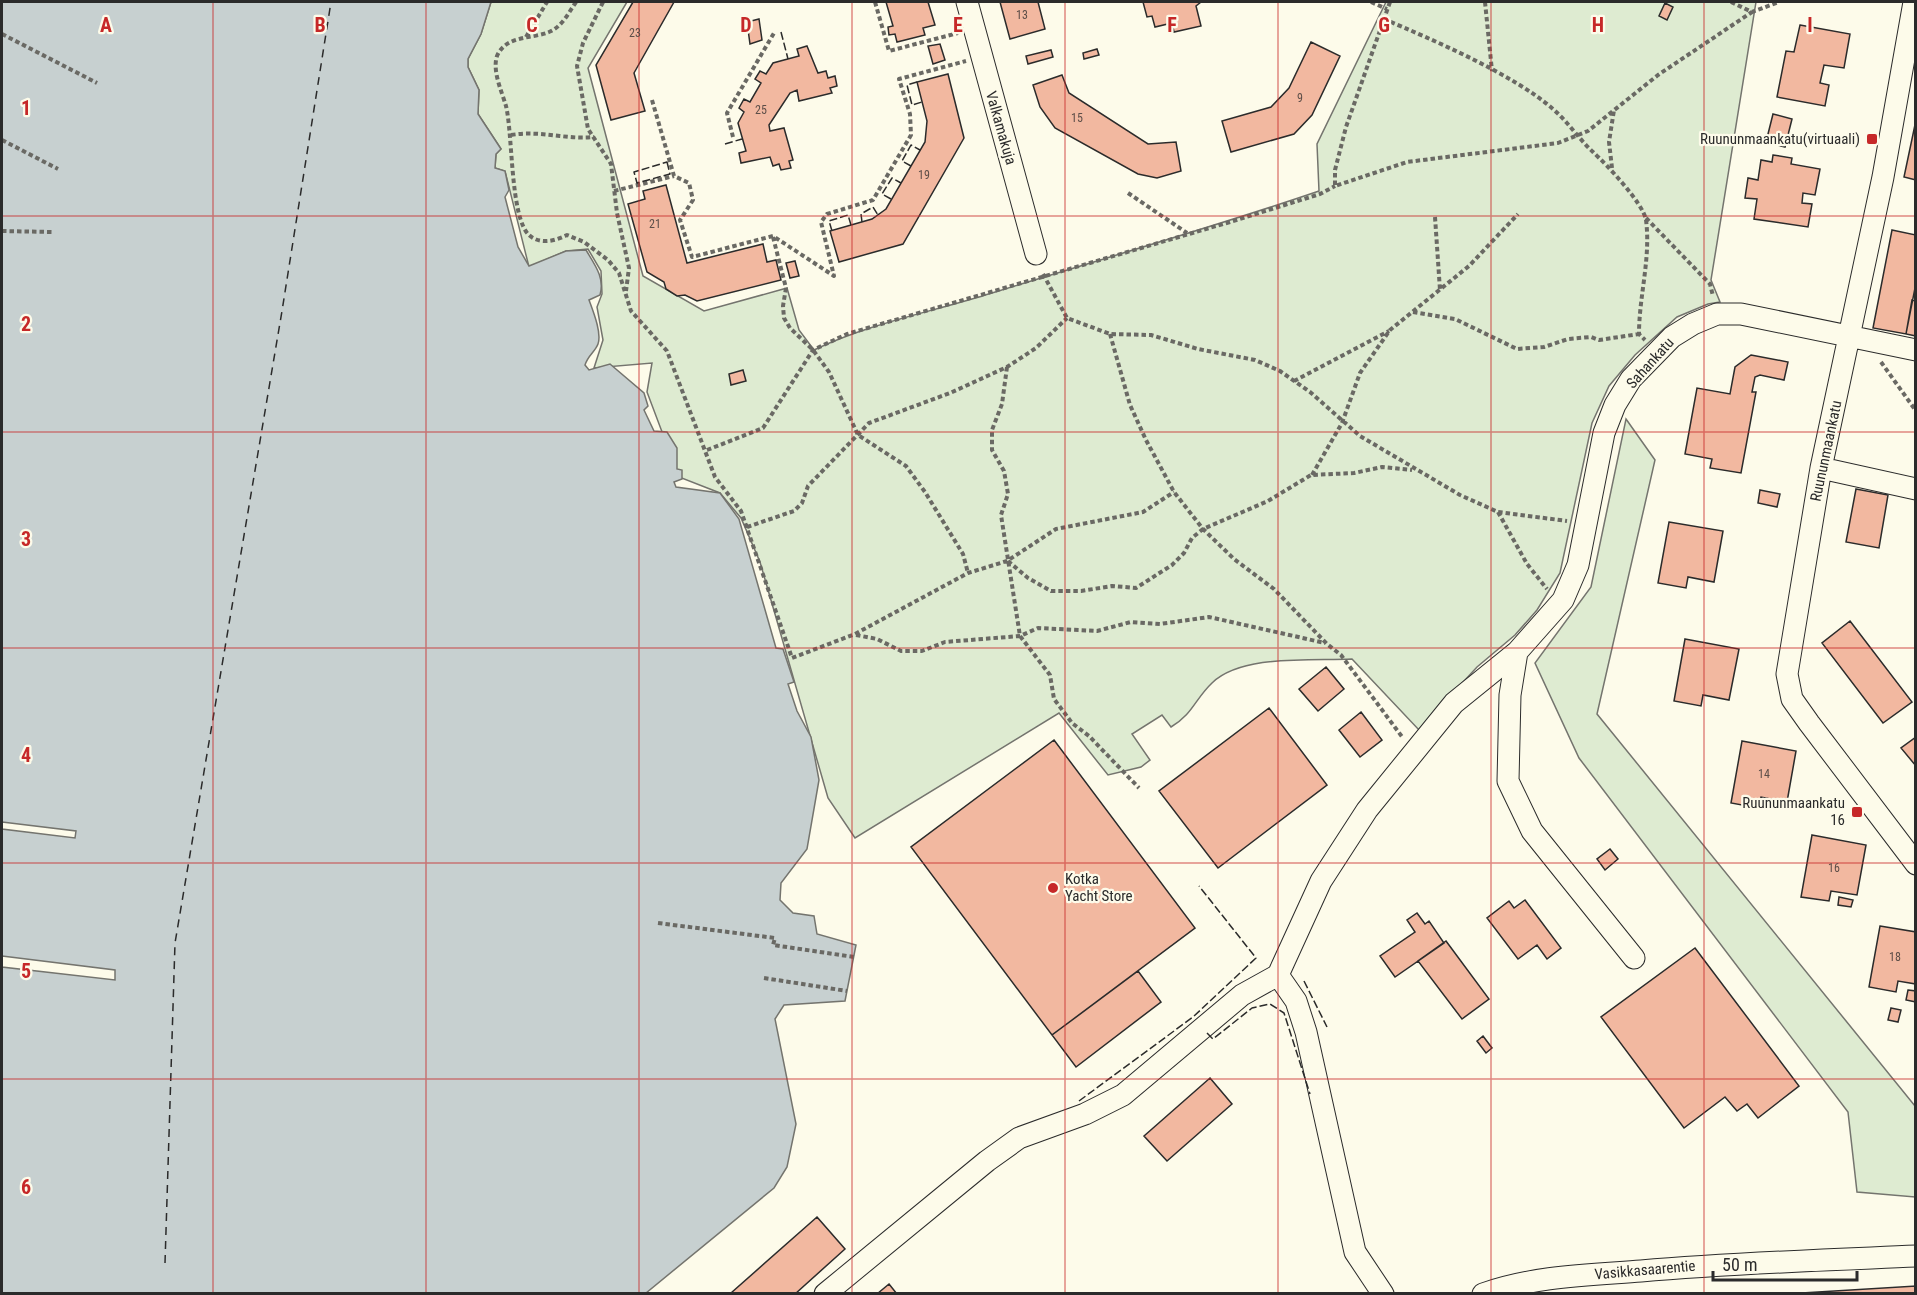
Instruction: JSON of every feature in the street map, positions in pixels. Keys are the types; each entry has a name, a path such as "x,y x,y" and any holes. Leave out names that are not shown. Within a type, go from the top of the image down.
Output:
{"street":[{"name":"Valkamakuja","path":"966,2 1036,254"},
{"name":"Ruununmaankatu","path":"1914,2 1850,336 1821,468 1790,648 1788,688 1809,723 1916,864"},
{"name":"Sahankatu","path":"1278,975 1321,881 1367,810 1454,703 1517,652 1563,600 1578,565 1607,424 1631,379 1656,351 1692,324 1717,314 1741,314 1916,350"},
{"path":"1821,468 1916,489"},
{"path":"1517,652 1510,695 1508,781 1532,831 1634,958"},
{"path":"825,1293 1011,1144 1123,1095 1242,994 1278,975 1296,1001 1306,1032 1355,1252 1383,1293"},
{"name":"Vasikkasaarentie","path":"1483,1293 1535,1280 1588,1275 1732,1263 1916,1256"}],"path":[{"path":"526,37 547,2"},
{"path":"576,2 555,28 508,43 497,56 497,74 511,135 515,201 519,221 528,234 539,241 555,241 567,235 584,242 608,260 619,273 631,311 667,351 707,450 715,477 741,511 792,658 855,634 968,573 1007,561 1056,529 1143,512 1174,492"},
{"path":"603,2 583,43 577,66 588,129 611,164 629,268 626,295"},
{"path":"875,2 889,51 973,29"},
{"path":"1371,2 1387,9"},
{"path":"1335,186 1335,170 1346,127 1390,2"},
{"path":"1485,2 1492,71"},
{"path":"1731,2 1752,12"},
{"path":"707,450 733,437 763,428 813,350 847,334 991,294 1043,276 1320,194 1335,186 1407,162 1548,144 1577,135 1588,130 1658,75 1752,12 1779,2"},
{"path":"1384,19 1492,71 1554,109 1577,135 1612,168 1646,218 1710,284 1717,314"},
{"path":"733,137 727,114 774,33"},
{"path":"2,34 97,83"},
{"path":"614,191 674,176 688,183 693,200 680,220 692,257 773,236 834,276 821,222 827,214 873,200 911,135 910,114 899,79 981,57"},
{"path":"652,100 674,176"},
{"path":"1612,168 1609,142 1614,110"},
{"path":"511,135 534,132 576,139 595,137"},
{"path":"2,140 58,169"},
{"path":"1128,193 1188,234"},
{"path":"1294,381 1389,330 1469,266 1518,214"},
{"path":"1435,217 1440,290"},
{"path":"1639,334 1647,258 1646,218"},
{"path":"2,231 53,232"},
{"path":"773,236 786,288 784,318 829,372 858,435 906,466 963,554 968,573"},
{"path":"1036,254 1043,276 1067,318 1110,334 1151,335 1198,349 1255,360 1310,392 1342,423 1415,470 1460,495 1498,512 1586,523"},
{"path":"1413,312 1455,319 1517,349 1544,347 1568,339 1591,337 1599,340 1639,334"},
{"path":"747,527 794,511 802,502 808,486 869,423 950,393 1007,367 1036,348 1067,318"},
{"path":"1007,561 1028,578 1051,591 1081,591 1112,586 1136,588 1172,565 1184,553 1192,538 1203,529 1268,501 1311,475 1342,423 1360,373 1389,330"},
{"path":"1110,334 1130,405 1174,492 1203,529 1234,559 1274,589 1327,644 1341,655 1399,735 1416,748"},
{"path":"1639,334 1656,351"},
{"path":"1873,358 1879,360 1916,411"},
{"path":"1007,367 1002,404 992,430 992,450 1004,471 1008,494 1001,515 1020,636 1050,675 1054,699 1072,723 1089,736 1139,788"},
{"path":"1311,475 1354,473 1382,467 1415,470"},
{"path":"1498,512 1506,530 1538,580 1563,600"},
{"path":"855,634 877,639 901,651 922,651 945,642 1020,636 1038,628 1097,631 1131,622 1160,624 1209,616 1327,644"},
{"path":"658,923 774,938 774,945 854,957"},
{"path":"764,978 847,991"}],"green space":[{"path":"491,2 627,2 588,68 643,276 704,311 787,288 799,330 814,350 879,325 969,300 1319,191 1317,144 1386,2 1756,2 1711,280 1720,302 1708,304 1677,317 1635,355 1609,386 1592,423 1560,573 1537,610 1515,635 1477,667 1419,730 1352,659 1259,663 1241,667 1212,683 1189,712 1171,727 1162,715 1132,734 1150,760 1141,767 1108,775 1059,713 855,838 828,798 760,562 741,518 720,493 679,477 647,392 652,363 594,368 603,340 597,307 602,294 601,271 588,249 566,251 529,267 505,171 495,168 496,154 501,149 478,114 479,90 468,67 468,59 481,34"},
{"path":"1626,419 1655,460 1597,714 1915,1106 1915,1197 1857,1192 1848,1112 1579,758 1535,663 1591,587"}],"shaded area":[{"path":"2,2 491,2 481,34 468,59 468,67 479,90 478,114 501,149 496,154 495,168 505,171 509,190 505,197 518,247 529,266 566,251 586,250 598,272 601,289 600,295 589,300 599,339 597,347 585,365 589,370 610,364 644,393 648,406 644,410 654,431 667,432 677,448 677,469 682,470 682,479 674,482 676,487 720,493 739,519 776,648 783,649 794,682 788,684 797,711 811,737 819,780 807,849 781,883 780,900 793,913 814,916 817,934 856,945 845,1001 784,1005 775,1019 796,1124 787,1167 774,1188 646,1293 2,1294"}],"pier":[{"path":"2,822 76,831 75,838 2,829"},
{"path":"2,956 115,970 115,980 2,967"}],"building":[{"path":"633,2 674,2 634,73 645,111 611,120 596,65"},
{"path":"886,2 928,2 935,25 923,28 925,35 897,42 895,34 889,35 888,27 893,26"},
{"path":"1000,2 1038,2 1045,29 1010,39"},
{"path":"1143,2 1201,2 1196,6 1201,26 1174,32 1172,23 1155,27 1152,16 1147,17"},
{"path":"1665,3 1673,7 1667,20 1659,16"},
{"path":"759,19 762,40 750,44 747,22"},
{"path":"1800,25 1850,34 1844,68 1824,65 1820,83 1829,85 1825,106 1777,97 1786,51 1794,52"},
{"path":"1311,42 1340,56 1312,115 1294,134 1231,152 1222,121 1271,107 1289,88"},
{"path":"940,44 945,60 933,64 928,46"},
{"path":"807,46 818,73 826,71 828,78 835,76 837,86 830,88 832,93 799,101 797,90 790,93 769,125 770,131 784,128 793,160 789,161 791,168 781,170 779,164 773,166 770,157 741,163 739,153 746,151 738,123 744,112 739,108 744,99 750,102 761,83 755,79 760,71 766,74 773,63 799,56 797,49"},
{"path":"1097,49 1099,55 1084,59 1083,53"},
{"path":"1051,50 1053,57 1028,64 1026,56"},
{"path":"948,74 964,138 903,244 839,262 830,231 872,219 886,209 925,142 927,121 917,82"},
{"path":"1062,75 1069,93 1148,144 1176,142 1181,171 1157,178 1138,174 1055,128 1040,107 1033,85"},
{"path":"1773,114 1792,119 1785,147 1766,142"},
{"path":"1916,120 1916,180 1904,177"},
{"path":"1773,155 1792,158 1791,164 1820,169 1815,195 1803,193 1802,203 1812,204 1808,227 1754,219 1757,199 1745,198 1748,178 1758,180 1761,160 1772,162"},
{"path":"666,185 687,263 763,244 767,262 776,260 781,280 697,301 685,295 677,296 666,289 664,282 647,272 628,204 645,199 643,191"},
{"path":"1892,230 1916,235 1916,283 1906,334 1873,328"},
{"path":"795,261 799,276 790,278 786,263"},
{"path":"1912,300 1916,301 1916,336 1906,334"},
{"path":"1751,355 1788,362 1784,380 1760,375 1755,377 1752,392 1756,392 1741,473 1710,468 1712,459 1685,454 1697,388 1730,394 1735,367"},
{"path":"743,370 746,381 731,385 729,374"},
{"path":"1856,489 1888,495 1879,548 1846,542"},
{"path":"1760,490 1780,494 1777,507 1758,503"},
{"path":"1669,522 1723,531 1714,582 1688,577 1686,588 1658,583"},
{"path":"1850,621 1912,702 1883,723 1822,643"},
{"path":"1685,639 1739,649 1729,700 1703,695 1701,706 1674,701"},
{"path":"1326,667 1344,689 1318,711 1299,689"},
{"path":"1269,708 1327,785 1218,868 1159,791"},
{"path":"1361,712 1382,740 1360,757 1339,730"},
{"path":"1916,737 1916,766 1901,748"},
{"name":"Kotka Yacht Store","path":"1054,740 1195,928 1052,1035 911,847"},
{"path":"1742,741 1796,751 1787,802 1761,797 1758,808 1731,803"},
{"path":"1812,835 1866,845 1857,895 1831,891 1829,901 1801,897"},
{"path":"1610,849 1618,859 1605,870 1597,859"},
{"path":"1839,897 1853,900 1851,907 1838,905"},
{"path":"1525,900 1561,948 1547,959 1537,945 1518,959 1487,918 1509,901 1514,908"},
{"path":"1417,913 1425,924 1429,921 1444,943 1395,977 1380,956 1415,932 1407,920"},
{"path":"1880,926 1916,932 1916,984 1898,981 1896,992 1869,987"},
{"path":"1446,941 1489,999 1462,1019 1418,961"},
{"path":"1695,948 1799,1086 1758,1118 1747,1104 1737,1111 1725,1097 1684,1128 1601,1017"},
{"path":"1138,971 1161,1002 1076,1067 1052,1035"},
{"path":"1908,990 1916,991 1916,1002 1906,1000"},
{"path":"1891,1008 1901,1010 1898,1022 1888,1020"},
{"path":"1483,1036 1492,1048 1486,1053 1477,1041"},
{"path":"1210,1078 1232,1104 1167,1161 1144,1136"},
{"path":"817,1217 845,1249 795,1294 731,1293"},
{"path":"889,1284 897,1294 877,1294"},
{"path":"1916,1286 1916,1294 1785,1294"}],"ferry route":[{"path":"165,1263 175,943 282,311 331,2"}],"fence":[{"path":"781,32 788,59"},
{"path":"917,82 907,85 912,105 922,102"},
{"path":"725,144 742,139"},
{"path":"911,166 902,161 911,145 920,150"},
{"path":"667,162 670,174 637,183 634,172 667,162"},
{"path":"891,199 882,194 892,178 901,183"},
{"path":"862,222 861,214 873,207 878,215"},
{"path":"832,231 829,221 848,215 851,225"},
{"path":"1079,1101 1193,1017 1256,958 1199,886"},
{"path":"1304,981 1327,1027"},
{"path":"1207,1033 1213,1039 1252,1008 1270,1004 1284,1013 1310,1094"}],"place":[{"name":"Ruununmaankatu(virtuaali)","path":"1872,139"},
{"name":"Ruununmaankatu 16","path":"1857,812"},
{"name":"Kotka Yacht Store","path":"1053,888"}]}
